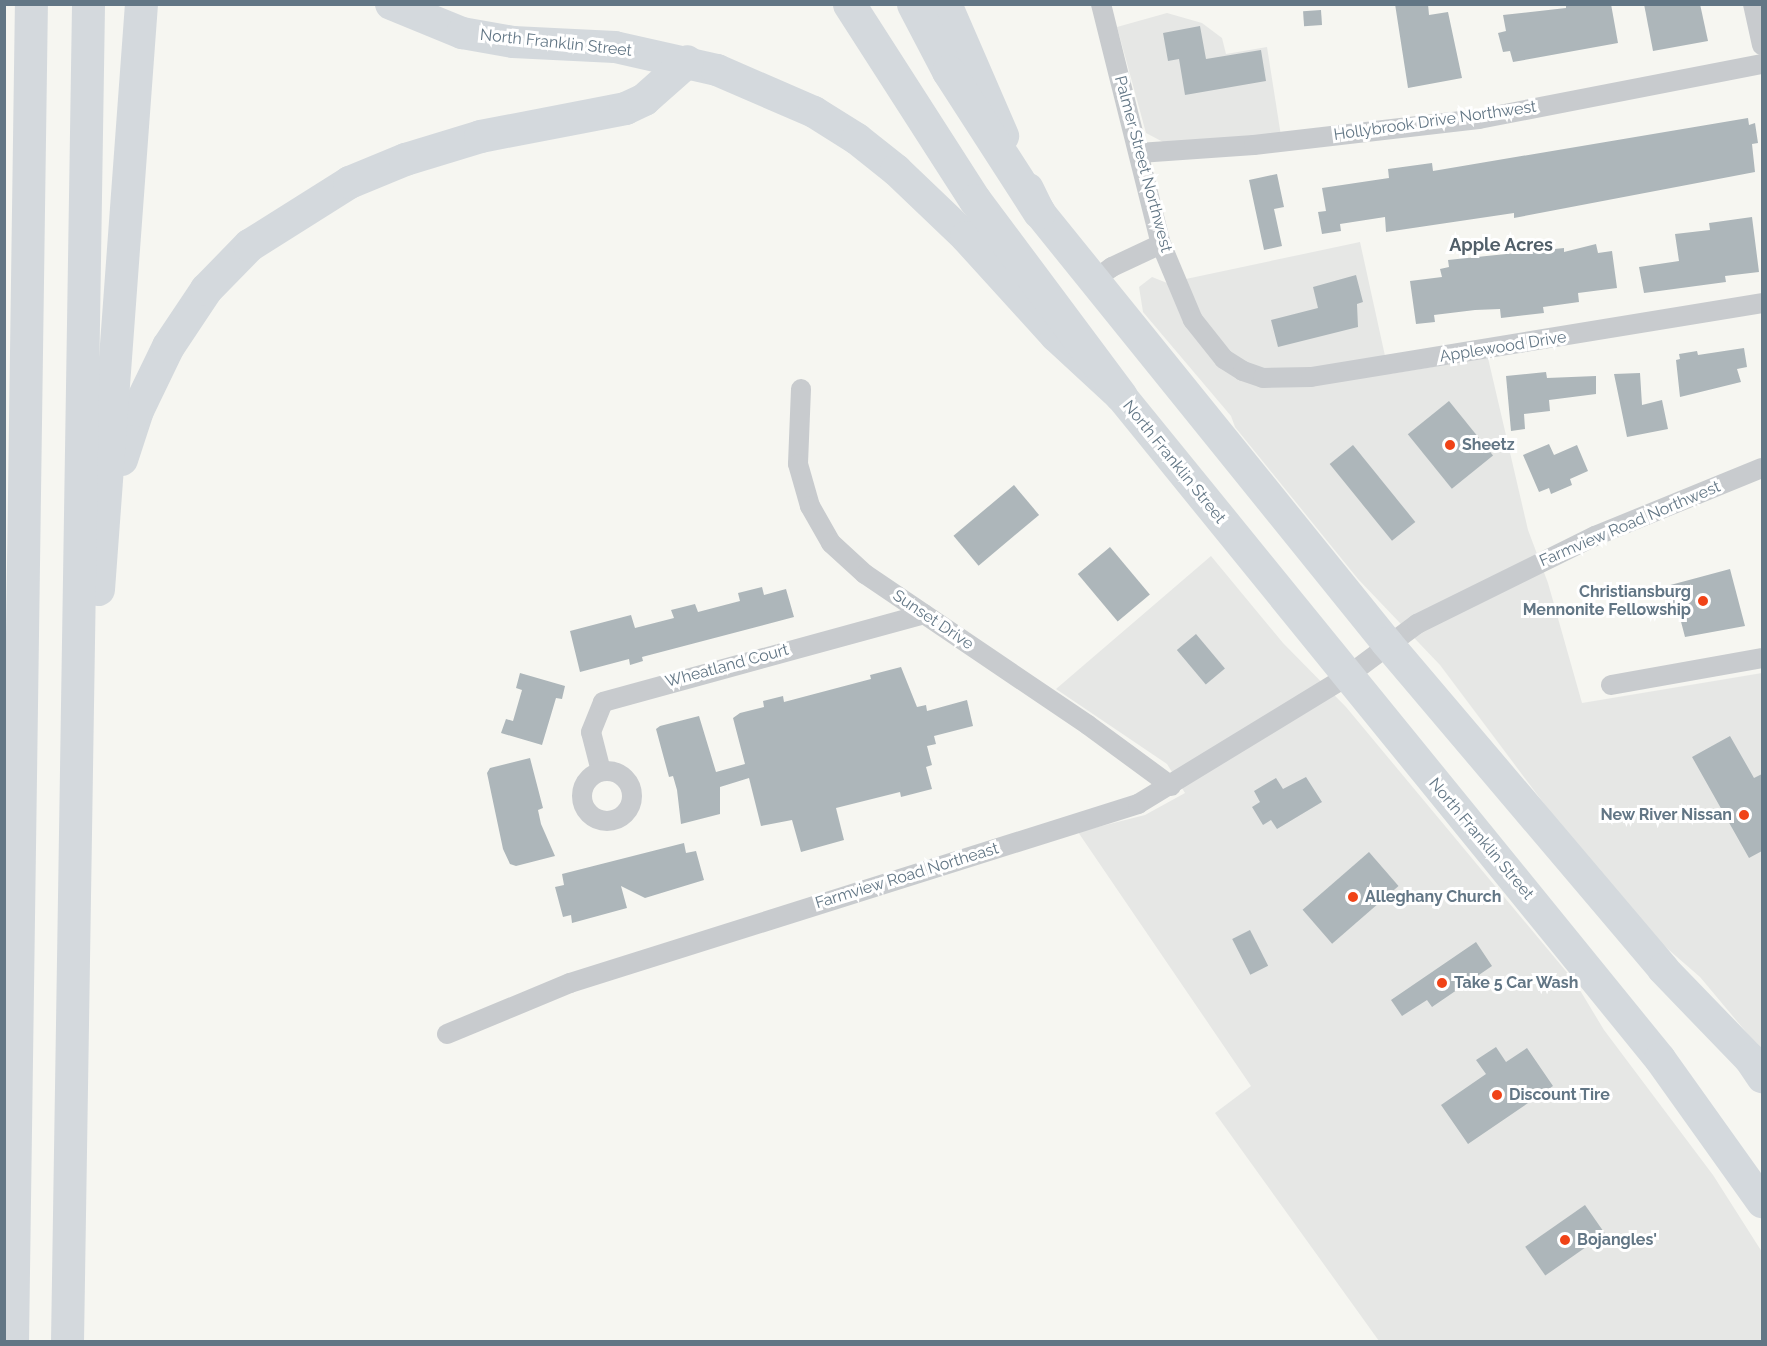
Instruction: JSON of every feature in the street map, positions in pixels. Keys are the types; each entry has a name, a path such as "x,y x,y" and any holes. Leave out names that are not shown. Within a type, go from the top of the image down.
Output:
{"highway":[{"path":"12,1341 31,4"},
{"path":"67,1341 87,4"},
{"path":"74,862 105,506 141,4"},
{"path":"849,4 975,200 1121,396"},
{"path":"913,4 948,71 1039,212"},
{"path":"105,506 137,410 168,346 206,289 249,245 349,182 405,159 480,136 625,108 644,99 687,61"},
{"path":"4,477 20,734"}],"main road":[{"name":"North Franklin Street","path":"391,4 462,33 513,42 615,47 687,61 766,89 857,139 941,213 1056,336 1121,396 1346,677 1660,1059 1762,1202"},
{"path":"946,4 962,50 1039,212 1387,643 1663,969 1750,1059 1762,1077"}],"street":[{"name":"Palmer Street Northwest","path":"1101,4 1161,244 1193,320 1224,359 1243,371"},
{"path":"1753,4 1762,45"},
{"name":"Hollybrook Drive Northwest","path":"1139,153 1254,145 1479,119 1762,64"},
{"path":"1095,280 1112,267 1161,244"},
{"name":"Applewood Drive","path":"1243,371 1263,378 1311,377 1762,303"},
{"name":"Sunset Drive","path":"801,388 798,464 810,506 831,543 866,574 1088,724 1171,786"},
{"name":"Farmview Road Northwest","path":"1346,677 1387,643 1595,536 1762,468"},
{"name":"Wheatland Court","path":"601,771 591,732 603,702 617,694 924,614"},
{"path":"1611,685 1762,658"},
{"name":"Farmview Road Northeast","path":"447,1034 570,983 1138,804 1171,786 1346,677"}],"shaded area":[{"path":"1167,13 1202,23 1222,38 1226,54 1267,47 1281,136 1165,143 1146,133 1117,27"},
{"path":"1360,242 1389,374 1488,358 1528,530 1548,583 1582,703 1762,673 1762,1051 1700,977 1654,937 1554,817 1440,665 1358,579 1235,427 1231,416 1143,312 1139,287 1152,277 1167,283"},
{"path":"1211,556 1283,643 1346,707 1575,982 1604,1030 1713,1175 1762,1252 1762,1341 1379,1341 1215,1113 1251,1086 1078,832 1145,815 1185,793 1167,764 1056,689"}],"building":[{"path":"1395,4 1428,4 1429,15 1448,12 1462,78 1408,88"},
{"path":"1566,4 1611,4 1618,43 1513,62 1510,51 1503,52 1498,33 1506,31 1503,15 1566,8"},
{"path":"1644,4 1700,4 1708,41 1653,51"},
{"path":"1321,10 1322,25 1304,26 1303,11"},
{"path":"1200,26 1206,59 1261,50 1266,81 1185,95 1179,59 1168,61 1163,33"},
{"path":"1748,118 1749,125 1755,123 1758,143 1752,144 1755,172 1514,218 1514,213 1386,232 1385,217 1340,224 1341,231 1322,234 1318,212 1326,211 1322,188 1389,178 1388,169 1432,163 1433,171"},
{"path":"1277,174 1284,207 1274,209 1282,246 1264,250 1249,180"},
{"path":"1752,217 1759,272 1725,276 1726,282 1644,293 1639,267 1679,261 1675,234 1710,230 1709,223"},
{"path":"1596,244 1598,253 1612,251 1617,288 1578,293 1579,302 1543,307 1544,313 1501,318 1500,309 1475,310 1434,315 1435,322 1416,324 1410,281 1442,277 1440,269 1449,267 1448,260 1564,248 1564,252"},
{"path":"1356,275 1363,302 1357,304 1358,327 1278,347 1271,320 1318,308 1313,287"},
{"path":"1744,348 1747,367 1737,369 1741,382 1680,397 1676,360 1680,359 1679,354 1697,351 1698,355"},
{"path":"1546,372 1547,378 1596,376 1596,394 1549,400 1550,411 1524,414 1525,429 1511,431 1506,376"},
{"path":"1640,373 1642,405 1662,400 1668,429 1627,437 1614,374"},
{"name":"Sheetz","path":"1449,401 1493,455 1452,489 1408,434"},
{"path":"1549,444 1554,455 1577,445 1588,471 1570,479 1572,485 1551,494 1549,488 1539,492 1523,455"},
{"path":"1353,445 1415,522 1392,541 1330,464"},
{"path":"1014,485 1039,515 979,566 953,536"},
{"path":"1110,547 1150,594 1118,621 1078,574"},
{"name":"Christiansburg Mennonite Fellowship","path":"1730,569 1745,626 1685,637 1679,614 1671,616 1663,587"},
{"path":"762,587 764,595 786,589 794,617 642,657 643,661 630,665 629,659 580,672 570,631 631,615 635,628 674,618 671,610 695,604 698,612 740,601 738,593"},
{"path":"1196,634 1225,668 1206,685 1177,650"},
{"path":"901,667 917,707 926,705 927,711 967,700 973,726 934,736 936,744 927,746 932,765 926,767 932,789 901,797 900,792 836,808 844,840 801,852 792,820 761,826 749,778 720,787 720,814 681,824 677,790 673,776 669,777 656,729 660,726 699,716 716,772 745,764 733,718 740,713 764,707 763,701 783,696 784,702 871,679 870,675"},
{"path":"520,673 565,686 562,699 556,698 542,745 501,733 506,719 513,721 522,690 516,688"},
{"name":"New River Nissan","path":"1730,736 1754,778 1762,774 1762,851 1749,858 1692,757"},
{"path":"530,758 543,808 538,810 541,824 555,856 516,866 510,864 503,849 487,773 490,768"},
{"path":"1306,777 1322,802 1277,829 1271,820 1263,825 1252,807 1260,802 1254,791 1276,778 1283,789"},
{"path":"684,843 686,853 696,851 704,880 645,898 621,886 627,908 572,923 571,915 563,917 555,887 564,885 562,874"},
{"name":"Alleghany Church","path":"1369,852 1399,886 1332,944 1303,910"},
{"path":"1250,930 1268,966 1250,975 1232,939"},
{"name":"Take 5 Car Wash","path":"1476,942 1492,966 1432,1007 1427,1000 1402,1016 1391,1000"},
{"name":"Discount Tire","path":"1496,1047 1506,1062 1527,1048 1553,1086 1468,1144 1441,1105 1486,1074 1476,1060"},
{"name":"Bojangles'","path":"1585,1205 1605,1234 1545,1276 1525,1247"}],"place":[{"name":"Sheetz","path":"1450,445"},
{"name":"Christiansburg Mennonite Fellowship","path":"1703,601"},
{"name":"New River Nissan","path":"1744,815"},
{"name":"Alleghany Church","path":"1353,897"},
{"name":"Take 5 Car Wash","path":"1442,983"},
{"name":"Discount Tire","path":"1497,1095"},
{"name":"Bojangles'","path":"1565,1240"}],"district":[{"name":"Apple Acres","path":"1501,245"}]}
